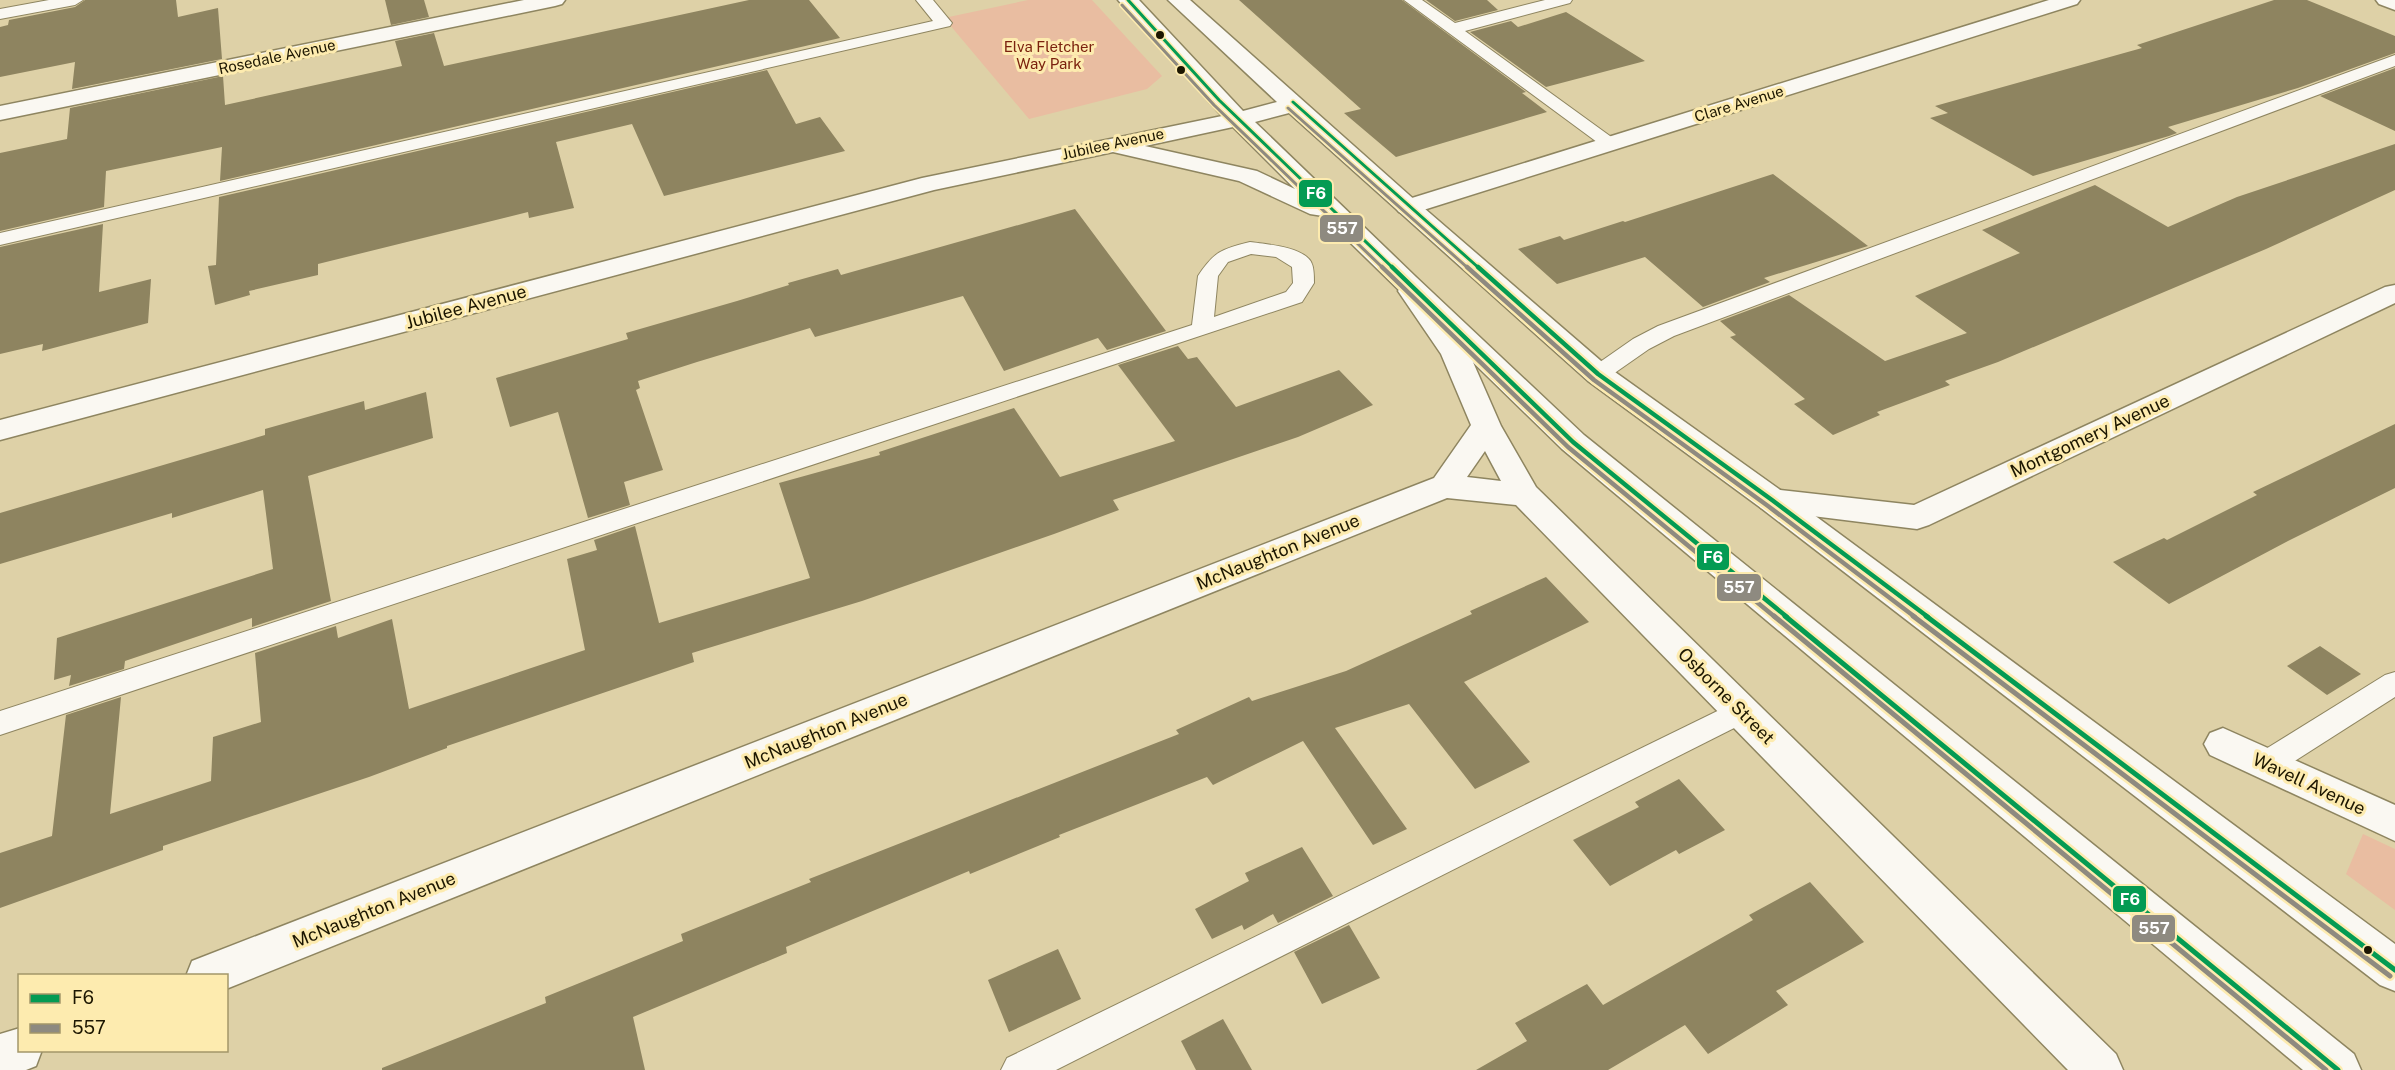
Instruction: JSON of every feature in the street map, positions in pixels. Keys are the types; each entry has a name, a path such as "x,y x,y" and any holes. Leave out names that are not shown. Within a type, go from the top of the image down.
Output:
{"main road":[{"name":"Rosedale Avenue","path":"0,113 555,0"},
{"name":"Osborne Street","path":"1128,0 1238,95 1239,119 1573,442 2338,1070"},
{"path":"1178,0 1598,374 1772,501 2395,970"},
{"name":"Clare Avenue","path":"1408,207 2070,0"},
{"path":"2386,0 2395,4"},
{"name":"Jubilee Avenue","path":"931,183 1095,130 1275,86"},
{"name":"Jubilee Avenue","path":"0,430 931,183 1239,119 1295,104"},
{"path":"1104,146 1187,161 1248,176 1339,218"},
{"name":"Osborne Street","path":"1406,283 1455,353 1486,426 1525,495 2094,1068"},
{"name":"Montgomery Avenue","path":"1772,501 1917,517 2395,293"},
{"path":"1445,486 1486,426"},
{"name":"McNaughton Avenue","path":"210,974 1445,486 1525,495"},
{"name":"Wavell Avenue","path":"2223,744 2395,824"},
{"path":"0,1058 18,1051"}],"lane":[{"path":"0,14 75,0"},
{"path":"0,239 944,24 924,0"},
{"path":"1412,0 1612,144"},
{"path":"1453,29 1564,0"},
{"path":"1598,374 1641,344 1666,330 2395,60"},
{"path":"0,723 1202,329 1294,297 1304,283 1302,264 1281,252 1250,248 1221,258 1208,276 1202,329"},
{"path":"2266,764 2395,683"},
{"path":"1019,1070 1742,711"}],"green space":[{"name":"Elva Fletcher Way Park","path":"1028,0 1092,0 1162,76 1147,89 1029,119 944,18"},
{"path":"2363,834 2395,849 2395,910 2346,874"}],"building":[{"path":"85,0 176,0 178,17 218,8 222,59 72,89 75,62 0,77 0,27 8,25 9,20 75,7"},
{"path":"385,0 424,0 429,17 391,25"},
{"path":"749,0 809,0 840,38 220,181 222,147 106,171 104,207 0,231 0,153 67,139 70,108 223,76 225,105 402,66 395,41 434,33 444,66"},
{"path":"1239,0 1402,0 1526,92 1522,93 1547,112 1396,157 1344,113 1361,109"},
{"path":"1426,0 1487,0 1498,10 1455,21"},
{"path":"2274,0 2307,0 2395,36 2395,53 2298,88 2168,127 2177,133 2169,136 2033,176 1930,118 1948,113 1935,106 2142,48 2137,45"},
{"path":"1566,12 1645,61 1546,87 1470,32 1511,21 1518,27"},
{"path":"2395,68 2395,131 2320,96"},
{"path":"767,70 796,124 820,117 845,151 664,196 632,124 556,142 574,208 529,218 528,212 318,264 318,275 249,291 250,295 215,305 208,266 216,265 219,197"},
{"path":"2395,144 2395,190 2266,249 1998,362 1945,381 1950,385 1877,412 1880,415 1833,435 1794,404 1805,399 1730,337 1736,335 1720,321 1789,295 1885,361 1967,333 1915,296 2020,253 1982,230 2095,185 2168,227 2237,197"},
{"path":"1773,174 1868,246 1764,278 1770,282 1703,307 1645,257 1557,284 1518,249 1560,236 1564,240"},
{"path":"1075,209 1166,331 1107,350 1098,338 1004,371 963,296 815,337 810,328 638,381 640,388 636,390 663,470 624,482 630,505 588,518 558,412 510,427 496,378 628,339 626,333 789,285 788,283 838,269 841,275"},
{"path":"103,224 99,292 151,279 148,323 42,351 43,344 0,354 0,247"},
{"path":"1178,346 1188,359 1197,357 1236,407 1339,370 1373,405 1298,437 1113,500 1119,510 1054,534 862,601 692,653 694,662 447,746 447,748 369,777 163,846 163,850 0,908 0,853 52,836 66,715 121,697 110,814 211,781 213,737 261,722 255,653 336,626 338,638 392,619 409,709 585,650 567,559 597,550 594,540 635,526 659,623 810,578 779,483 880,455 879,452 1014,408 1060,477 1175,441 1118,365"},
{"path":"426,392 433,438 308,476 331,601 252,627 252,618 125,661 124,669 69,686 71,675 54,680 57,638 273,569 263,490 172,518 172,513 0,564 0,513 265,435 265,429 364,401 365,410"},
{"path":"2395,424 2395,488 2169,604 2113,562 2164,538 2167,540 2257,495 2253,492"},
{"path":"1546,577 1589,622 1464,682 1530,762 1475,789 1409,704 1335,728 1407,829 1373,845 1303,741 1213,785 1207,777 1059,835 1060,837 970,874 969,871 786,947 787,953 633,1017 645,1070 382,1070 382,1068 546,1003 545,997 683,941 681,934 811,882 809,879 1179,734 1176,730 1249,697 1252,701 1346,671 1472,614 1470,611"},
{"path":"2320,646 2361,674 2327,695 2287,666"},
{"path":"1679,779 1725,830 1679,854 1676,850 1610,886 1573,840 1639,807 1635,802"},
{"path":"1302,847 1333,896 1278,923 1273,914 1244,930 1242,925 1212,939 1195,909 1249,881 1245,873"},
{"path":"1810,882 1864,942 1776,991 1788,1005 1708,1054 1685,1025 1608,1070 1476,1070 1527,1041 1515,1023 1587,984 1603,1005 1753,920 1749,915"},
{"path":"1349,925 1380,978 1322,1004 1294,952"},
{"path":"1058,949 1081,999 1009,1032 988,980"},
{"path":"1223,1019 1252,1070 1196,1070 1181,1041"}],"transit line":[{"name":"F6","path":"1128,0 1219,100 1573,442 2338,1070"},
{"name":"557","path":"1122,5 1214,105 1568,447 2326,1070"},
{"name":"F6","path":"1293,102 1598,374 1772,500 2395,970"},
{"name":"557","path":"1288,108 1594,380 1768,506 2390,976"}]}
